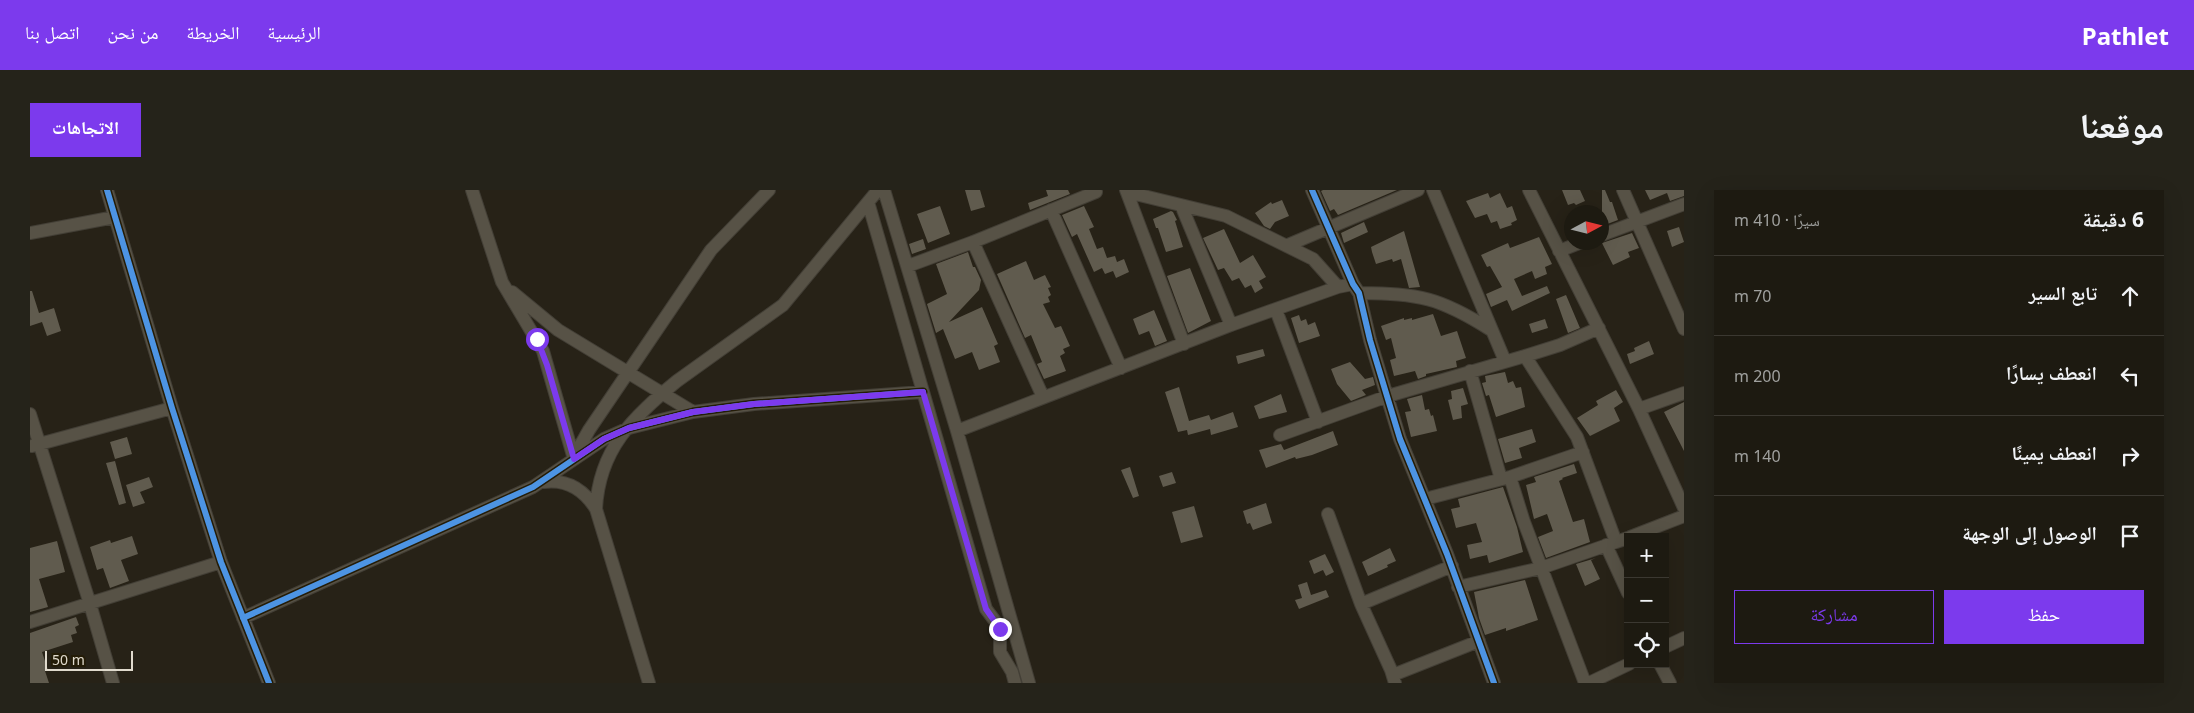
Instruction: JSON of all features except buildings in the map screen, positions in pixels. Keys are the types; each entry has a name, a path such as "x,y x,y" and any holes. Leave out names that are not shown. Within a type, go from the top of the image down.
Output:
{"street":[{"path":"107,190 172,408 221,562 269,683"},
{"path":"472,190 502,282 543,352 575,458"},
{"path":"575,458 589,430 629,374 711,250 769,190"},
{"path":"596,509 599,478 604,464 620,437 661,394 784,305 804,283 820,258 878,190"},
{"path":"884,190 957,431 1029,683"},
{"path":"1312,190 1356,288 1400,439 1452,566 1494,683"},
{"path":"1288,245 1418,190"},
{"path":"1433,190 1505,361"},
{"path":"1529,190 1639,408 1684,508"},
{"path":"1623,190 1684,329"},
{"path":"1126,191 1226,216 1313,259 1338,287"},
{"path":"1126,191 1184,344"},
{"path":"908,266 1096,192"},
{"path":"868,202 986,609 998,625 1000,652 1012,672 1015,683"},
{"path":"1609,233 1684,204"},
{"path":"1181,206 1231,325"},
{"path":"1051,210 1121,368"},
{"path":"30,233 115,217"},
{"path":"973,242 1043,397"},
{"path":"1559,250 1564,248"},
{"path":"502,282 546,321 661,394 693,412"},
{"path":"957,431 1231,325 1338,287 1420,296 1464,313 1491,330"},
{"path":"1276,310 1318,422"},
{"path":"1280,435 1388,396 1560,345 1598,328"},
{"path":"1525,356 1564,415 1584,452 1620,540 1626,578"},
{"path":"1470,371 1506,478 1587,683 1624,666"},
{"path":"243,618 543,482 604,439 629,428 693,412 754,404 923,392"},
{"path":"1639,408 1684,393"},
{"path":"34,445 172,408"},
{"path":"30,414 34,445 90,604 113,683"},
{"path":"1425,499 1506,478 1584,452"},
{"path":"543,482 559,482 574,486 587,496 596,509 649,683"},
{"path":"1328,514 1361,604 1394,679 1479,641"},
{"path":"1458,587 1541,568 1684,516"},
{"path":"30,622 221,562"},
{"path":"1361,604 1452,566"},
{"path":"1669,645 1684,638"},
{"path":"1662,668 1670,683"}],"cycle path":[{"path":"107,190 172,408 221,562 269,683"},
{"path":"1312,190 1353,284 1359,293 1370,340 1400,439 1447,554 1494,683"},
{"path":"243,618 533,487 604,439 629,428 693,412 754,404 923,392"}],"route":[{"path":"537,339 543,352 574,459 618,432 649,422 693,412 754,404 923,392 986,609 1000,629"}]}
